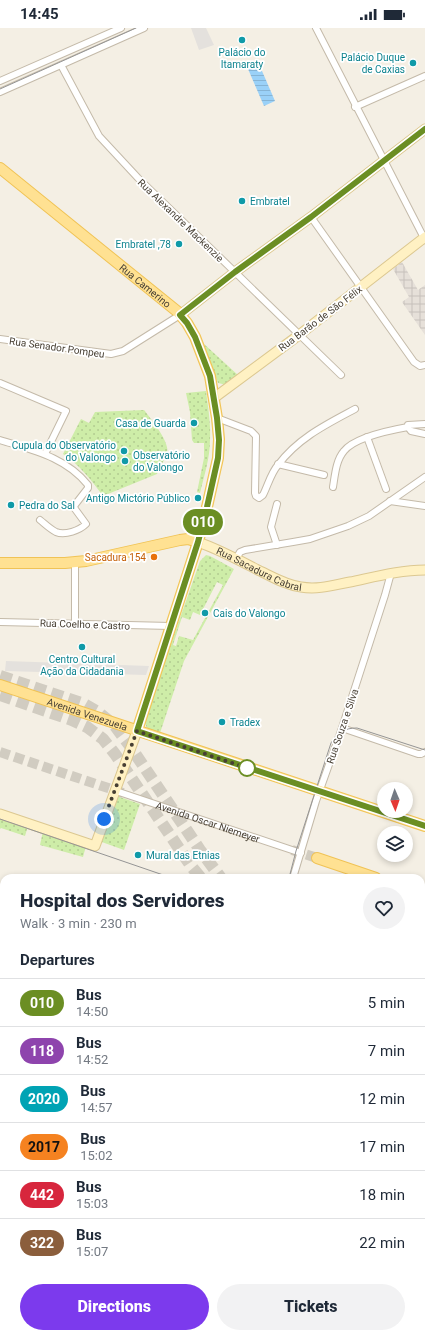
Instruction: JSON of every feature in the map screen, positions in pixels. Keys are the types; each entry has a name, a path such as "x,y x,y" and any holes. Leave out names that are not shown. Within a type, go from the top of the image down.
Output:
{"main road":[{"name":"Rua Camerino","path":"0,168 174,309 191,329 201,350 210,376 219,440 217,463 198,542 137,731"},
{"name":"Rua Sacadura Cabral","path":"0,563 75,562 180,540 188,539 198,542"},
{"name":"Avenida Venezuela","path":"0,685 425,826"},
{"path":"317,858 364,874"}],"street":[{"path":"0,81 121,28"},
{"path":"0,92 144,28"},
{"path":"316,28 383,161 425,239"},
{"name":"Rua Alexandre Mackenzie","path":"61,65 99,136 138,178 341,375"},
{"path":"356,107 425,76"},
{"name":"Rua Senador Pompeu","path":"0,339 111,354 123,351 180,315 425,129"},
{"path":"311,217 414,362 420,366 425,365"},
{"name":"Rua Barão de São Félix","path":"214,398 425,239"},
{"path":"0,383 66,411 45,454"},
{"path":"217,418 251,431 256,436 255,493 259,498 263,495 278,464 304,439 319,428 355,409"},
{"path":"333,487 338,461 344,450 367,437 408,427 408,425 412,424 425,424"},
{"path":"408,427 411,431 425,434"},
{"path":"367,437 386,490"},
{"path":"0,440 45,454 63,462 87,484 88,488 74,507 86,524 80,529 62,533 55,532 40,520"},
{"path":"278,464 324,475"},
{"path":"236,559 240,552 245,550 310,538 348,526 369,516 425,477"},
{"path":"390,501 425,506"},
{"path":"277,504 271,527 277,545"},
{"name":"Rua Sacadura Cabral","path":"198,542 282,582 301,587 312,588 331,586 391,573 425,570"},
{"path":"75,562 75,624"},
{"name":"Rua Souza e Silva","path":"294,874 391,573"},
{"name":"Rua Coelho e Castro","path":"0,622 170,626"},
{"path":"342,728 423,753"},
{"path":"0,814 95,846 137,731"},
{"name":"Avenida Oscar Niemeyer","path":"116,791 301,853"}],"shaded area":[{"path":"191,28 206,28 214,45 199,50"},
{"path":"402,262 418,290 425,285 425,335 402,302 409,297 393,269"},
{"path":"6,661 149,666 146,675 5,671"}],"green space":[{"path":"204,344 239,376 227,385 218,383"},
{"path":"206,391 210,422 210,447 200,493 197,492 204,458 204,443 194,443 192,440 190,412 186,393"},
{"path":"144,410 166,444 166,457 157,474 103,496 80,468 63,454 81,419 89,423 95,412"},
{"path":"206,555 234,569 184,661 160,733 147,728 144,721 200,561","holes":["217,582 223,585 193,640 179,636 176,646 173,645 182,617 190,620 193,612 200,615"]},
{"path":"117,796 140,804 124,850 99,841"},
{"path":"0,817 28,826 25,836 1,828 0,829"},
{"path":"43,831 86,846 83,857 40,845"}],"water":[{"path":"259,64 275,101 264,106 248,69"}],"tunnel":[{"path":"0,676 84,704 98,712 115,726 218,874"},
{"path":"0,695 72,720 87,727 103,739 115,754 198,874"},
{"path":"0,752 123,793"},
{"path":"292,850 317,858"}],"tram line":[{"path":"0,89 136,28"},
{"path":"290,874 331,743 339,733 345,730 357,728 425,750"},
{"path":"0,819 160,874"}],"bus line":[{"name":"010","path":"425,129 180,315 187,323 195,337 210,376 217,418 219,440 218,458 198,542 137,731 425,826"}],"place":[{"name":"Palácio do Itamaraty","path":"242,40"},
{"name":"Palácio Duque de Caxias","path":"413,63"},
{"name":"Embratel","path":"242,201"},
{"name":"Embratel ,78","path":"179,244"},
{"name":"Casa de Guarda","path":"194,423"},
{"name":"Cupula do Observatório do Valongo","path":"124,451"},
{"name":"Observatório do Valongo","path":"125,461"},
{"name":"Antigo Mictório Público","path":"198,498"},
{"name":"Pedra do Sal","path":"11,505"},
{"name":"Sacadura 154","path":"154,557"},
{"name":"Cais do Valongo","path":"205,613"},
{"name":"Centro Cultural Ação da Cidadania","path":"82,647"},
{"name":"Tradex","path":"222,722"},
{"name":"Mural das Etnias","path":"138,855"}],"route":[{"path":"104,819 117,788 137,731 247,768"}]}
